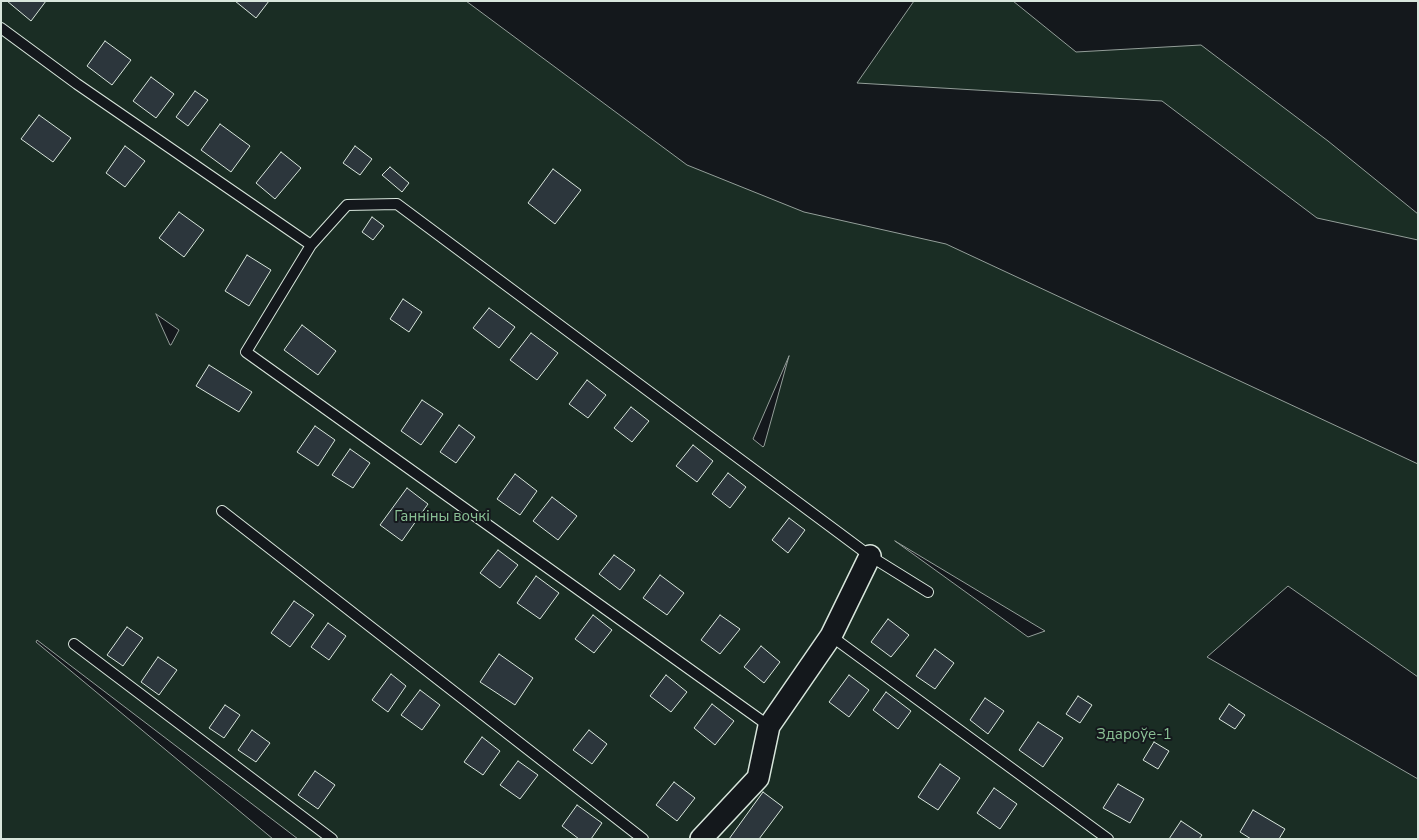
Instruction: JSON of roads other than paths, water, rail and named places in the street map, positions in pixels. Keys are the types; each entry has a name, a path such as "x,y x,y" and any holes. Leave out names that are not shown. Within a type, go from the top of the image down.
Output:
{"street":[{"path":"702,839 758,778 769,726 831,636 870,556"}],"lane":[{"path":"1,28 77,84 311,245"},
{"path":"769,726 246,352 311,245 347,204 397,204 870,556 928,592"},
{"path":"222,511 643,839"},
{"path":"831,636 1108,839"},
{"path":"74,644 332,839"}],"park label":[{"name":"Ганніны вочкі","path":"442,517"},
{"name":"Здароўе-1","path":"1134,735"}]}
